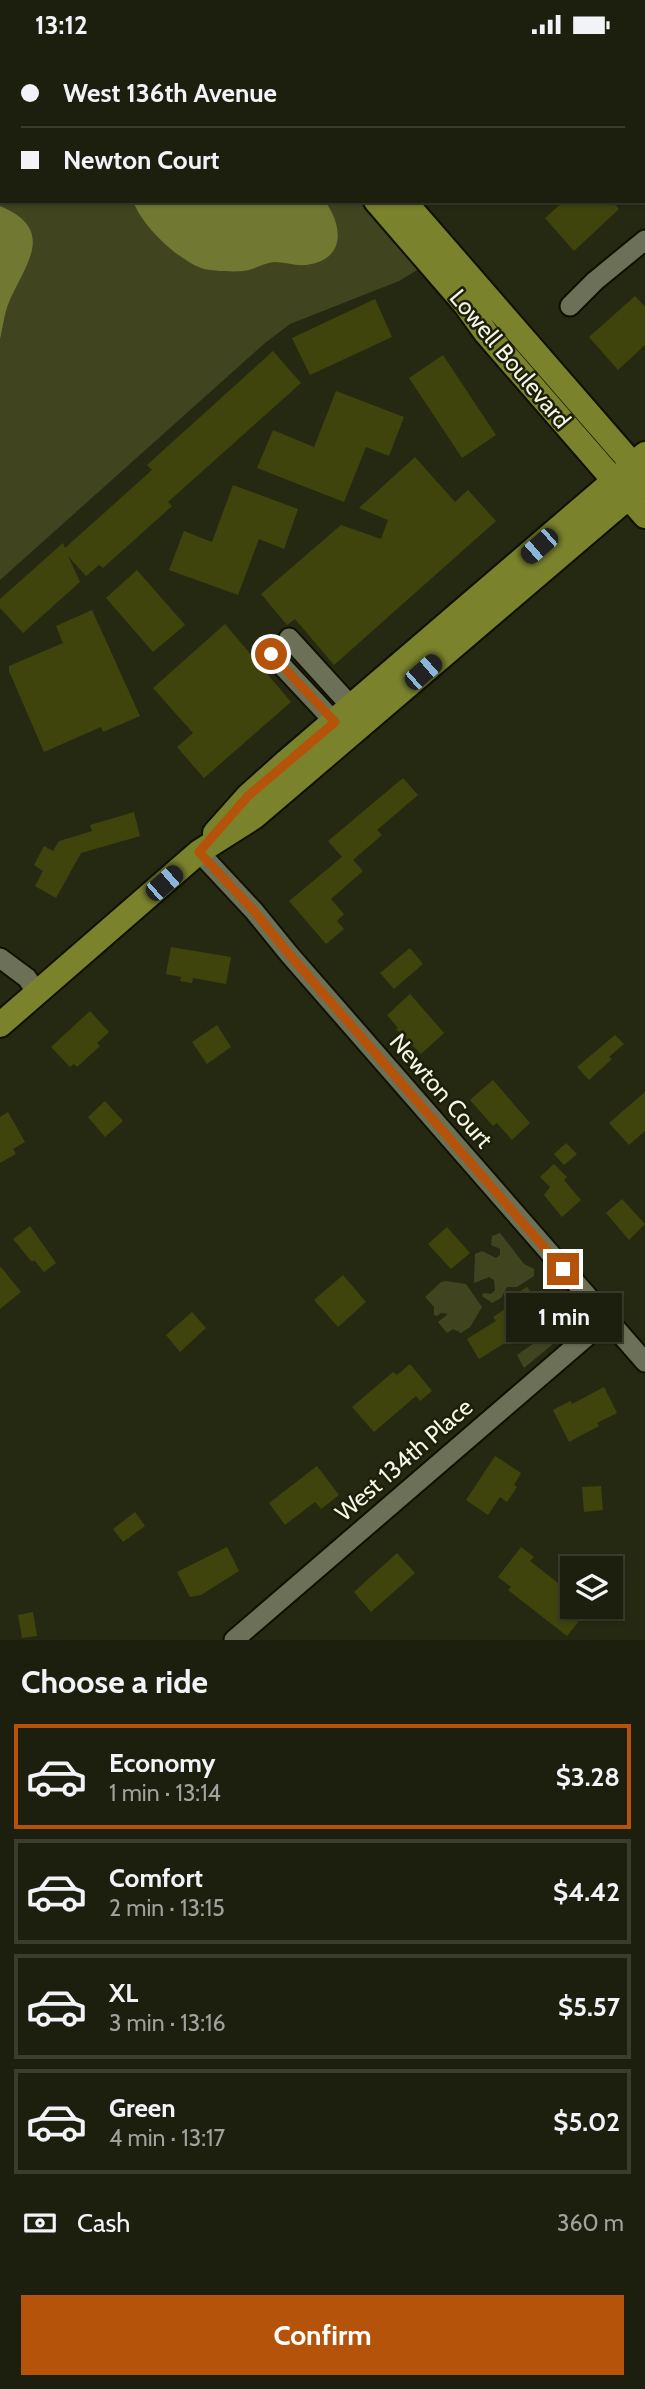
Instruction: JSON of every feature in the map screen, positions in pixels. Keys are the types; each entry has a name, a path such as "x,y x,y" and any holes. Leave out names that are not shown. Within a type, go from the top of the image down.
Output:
{"main road":[{"name":"Lowell Boulevard","path":"378,203 486,333 635,476"},
{"name":"Lowell Boulevard","path":"406,203 635,476 645,516"},
{"path":"0,1025 199,852 248,796 350,722 635,476"}],"street":[{"path":"570,306 595,281 645,240"},
{"path":"289,638 350,722"},
{"path":"271,654 350,722"},
{"name":"Newton Court","path":"199,852 254,911 645,1361"},
{"path":"0,958 21,972 37,993"},
{"name":"West 134th Place","path":"234,1640 607,1319"}],"shaded area":[{"path":"0,203 367,203 422,267 399,281 290,324 265,343 0,580"},
{"path":"134,203 326,203 336,222 337,241 328,257 306,265 274,262 243,271 204,269 181,257 161,240 137,211"},
{"path":"0,206 17,215 28,226 32,248 29,261 7,307 0,339"},
{"path":"500,1233 524,1264 534,1269 534,1276 517,1287 507,1287 501,1298 492,1303 482,1296 483,1293 491,1294 495,1290 494,1280 489,1277 474,1283 475,1254 482,1251 496,1258 500,1255 500,1249 491,1245 492,1236"},
{"path":"441,1282 466,1284 482,1307 470,1327 461,1333 453,1329 447,1333 438,1322 448,1314 434,1315 434,1307 425,1297"},
{"path":"544,1336 560,1338 524,1368 517,1355"}],"building":[{"path":"562,203 614,203 619,209 574,251 545,218"},
{"path":"635,296 645,307 645,345 618,370 589,337"},
{"path":"375,299 392,337 310,375 292,338"},
{"path":"273,351 301,383 168,502 172,506 103,568 99,565 86,576 68,556 80,582 23,633 0,608 0,599 63,543 65,548 152,470 147,465"},
{"path":"443,355 496,435 462,458 409,378"},
{"path":"336,391 404,417 389,456 366,447 344,502 257,468 273,430 314,447"},
{"path":"415,457 455,502 468,490 496,521 334,665 295,619 287,625 261,594 341,525 381,539 388,520 359,508"},
{"path":"233,485 298,509 284,549 259,539 238,595 169,570 184,531 212,542"},
{"path":"137,570 185,625 153,652 106,598"},
{"path":"92,610 140,716 103,732 101,727 44,752 9,666 63,643 56,626"},
{"path":"225,624 291,702 204,778 177,747 193,733 153,688"},
{"path":"403,778 418,795 377,830 382,835 353,860 363,871 331,899 344,914 337,921 344,929 326,944 289,901 342,857 328,841"},
{"path":"134,812 140,836 81,853 56,898 35,886 43,871 34,865 44,846 53,851 59,841 92,831 90,825"},
{"path":"171,947 231,957 226,984 193,978 192,983 180,981 181,977 166,974"},
{"path":"410,948 423,964 394,989 380,973"},
{"path":"410,994 444,1033 421,1054 396,1029 398,1028 387,1015"},
{"path":"90,1011 109,1032 97,1043 100,1046 77,1067 74,1064 70,1067 51,1047"},
{"path":"217,1025 231,1047 207,1064 192,1042"},
{"path":"615,1035 624,1044 589,1080 577,1067"},
{"path":"493,1080 530,1123 512,1140 497,1123 493,1126 470,1100"},
{"path":"645,1092 645,1131 629,1145 609,1123"},
{"path":"105,1101 123,1121 105,1137 88,1117"},
{"path":"8,1112 25,1142 13,1149 16,1154 0,1163 0,1117"},
{"path":"566,1143 577,1154 564,1165 554,1154"},
{"path":"554,1164 567,1177 564,1180 581,1200 562,1217 544,1195 550,1187 540,1177"},
{"path":"622,1199 645,1224 629,1240 606,1213"},
{"path":"30,1226 56,1263 44,1272 13,1239"},
{"path":"447,1227 470,1253 451,1269 428,1244"},
{"path":"0,1266 21,1292 0,1309"},
{"path":"343,1275 366,1302 338,1327 314,1300"},
{"path":"527,1287 548,1318 513,1342 511,1339 479,1359 467,1339 496,1321 493,1317 516,1302 512,1296"},
{"path":"192,1312 206,1328 180,1352 166,1335"},
{"path":"410,1364 432,1391 420,1401 416,1396 374,1432 352,1407 393,1372 397,1375"},
{"path":"604,1387 617,1413 569,1442 553,1410 570,1401 572,1404"},
{"path":"495,1456 521,1473 514,1485 517,1487 507,1502 500,1497 488,1515 466,1500"},
{"path":"317,1466 339,1495 321,1509 315,1502 285,1525 269,1503"},
{"path":"601,1486 603,1510 584,1512 582,1487"},
{"path":"135,1512 145,1526 123,1542 113,1529"},
{"path":"227,1547 239,1571 201,1595 190,1597 177,1572"},
{"path":"521,1547 534,1557 530,1561 560,1585 560,1619 580,1619 567,1636 508,1590 511,1587 498,1577"},
{"path":"397,1553 415,1573 371,1612 354,1592"},
{"path":"33,1612 37,1636 22,1638 18,1615"}],"route":[{"path":"271,654 335,722 248,796 199,852 254,911 563,1269"}]}
